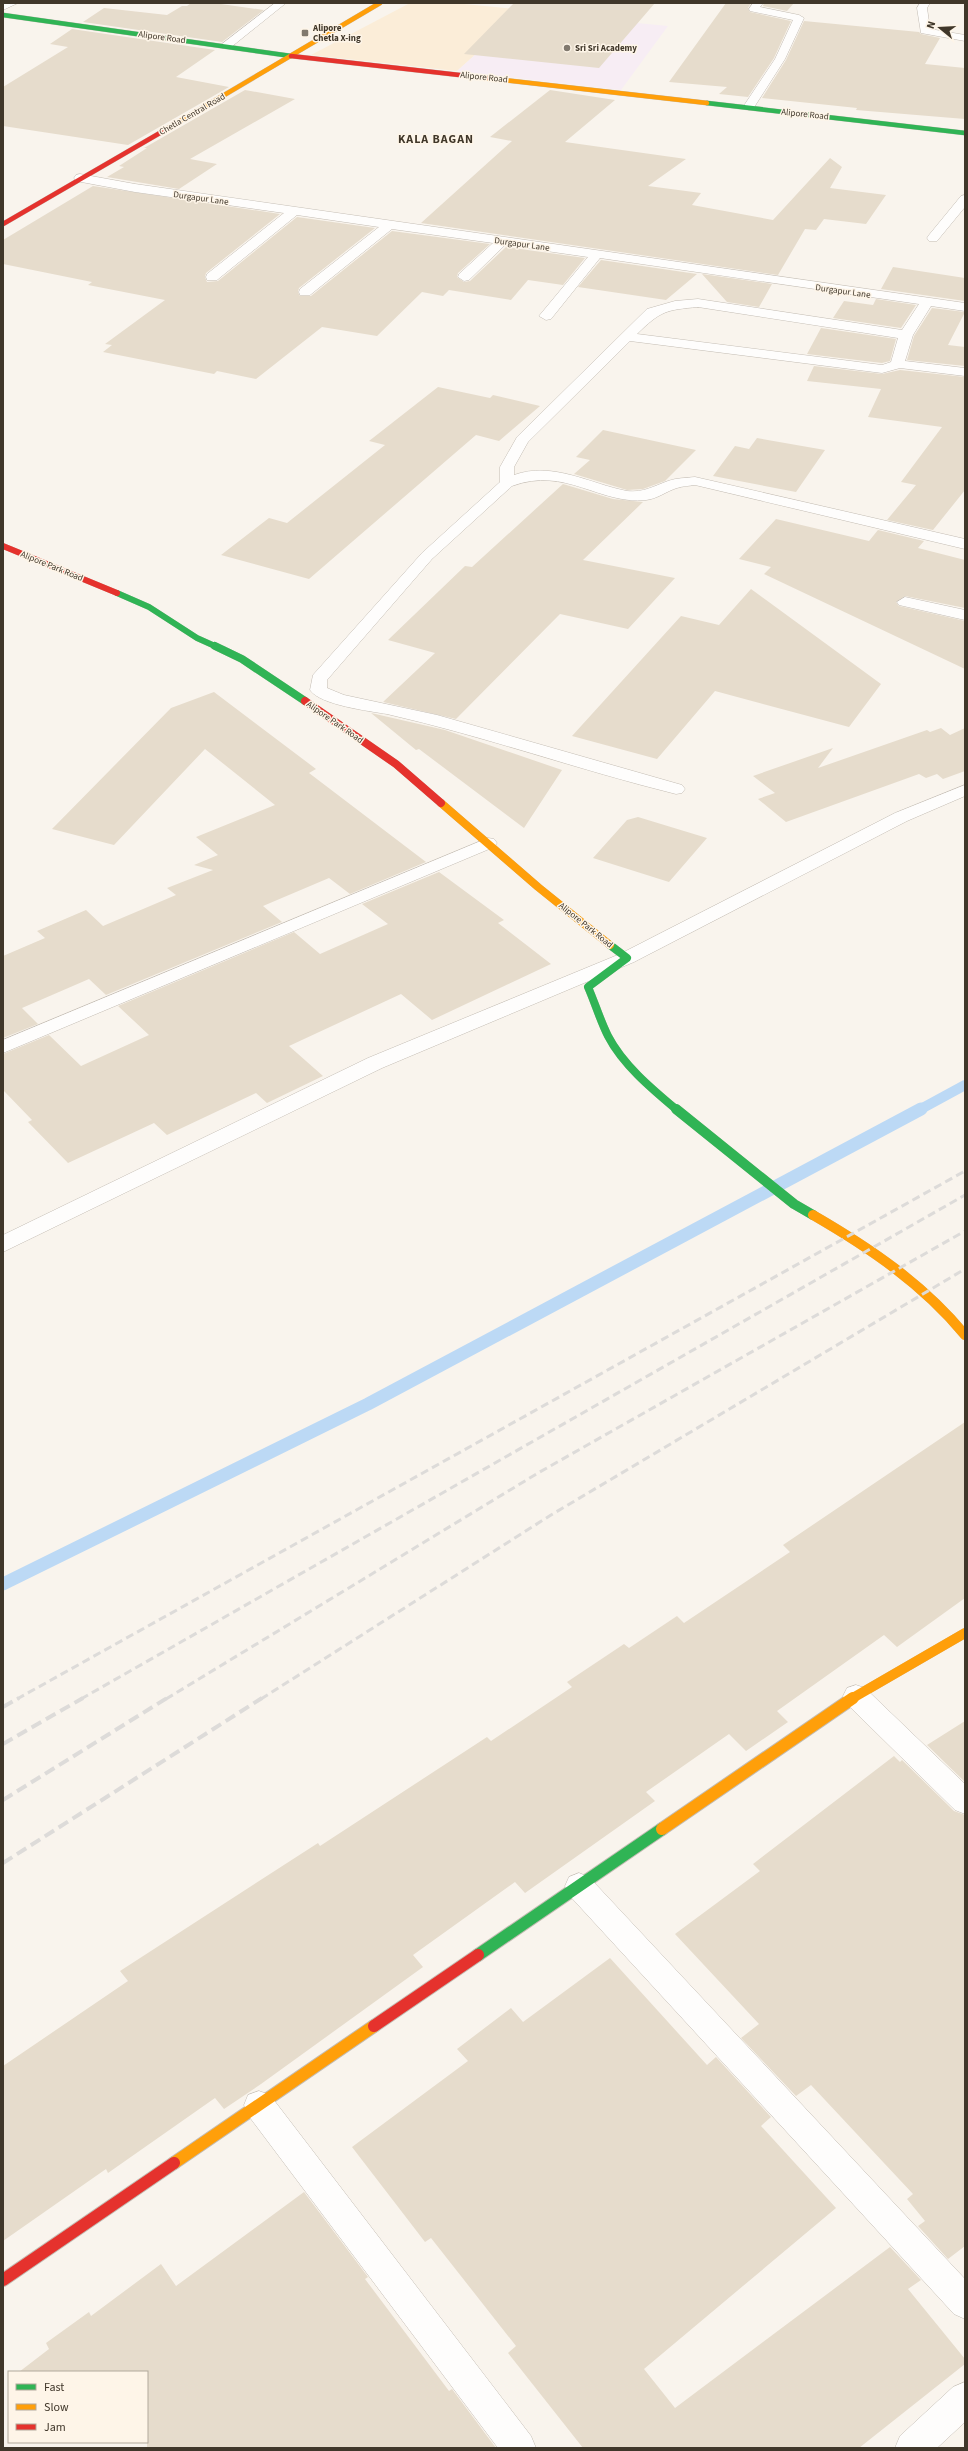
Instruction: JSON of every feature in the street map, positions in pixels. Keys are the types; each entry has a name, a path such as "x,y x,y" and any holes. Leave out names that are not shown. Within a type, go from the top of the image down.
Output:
{"main road":[{"name":"Chetla Central Road","path":"3,224 80,178 293,56 380,3"},
{"name":"Alipore Road","path":"3,15 293,56 749,107 965,133"},
{"name":"Alipore Park Road","path":"3,546 149,607 197,638 242,659 396,764 538,887 627,958"},
{"path":"627,958 588,987 608,1036 624,1059 653,1090 794,1204 849,1235 926,1292 953,1319 965,1335"},
{"path":"3,2280 856,1696 965,1633"}],"street":[{"path":"3,7 13,3"},
{"path":"226,46 281,3"},
{"path":"749,107 780,59 799,18 754,10 758,3"},
{"path":"925,3 922,8 925,31 965,38"},
{"name":"Durgapur Lane","path":"80,178 135,188 965,307"},
{"path":"933,238 965,199"},
{"path":"212,277 295,210"},
{"path":"305,292 390,224"},
{"path":"464,277 502,241"},
{"path":"546,316 597,254"},
{"path":"627,337 882,369 892,368 897,364 906,335 927,302"},
{"path":"507,483 507,467 522,440 652,312 675,305 698,303 906,335"},
{"path":"897,364 965,372"},
{"path":"676,789 431,719 339,699 318,690 318,679 427,556 507,483 523,477 552,476 576,479 626,495 646,496 674,484 695,481 965,544"},
{"path":"905,602 965,615"},
{"path":"3,1244 375,1063 627,958 901,817 965,790"},
{"path":"3,1047 488,843"},
{"path":"856,1696 965,1802"},
{"path":"580,1886 965,2303"},
{"path":"259,2105 519,2448"},
{"path":"912,2448 965,2399"}],"shaded area":[{"path":"410,3 454,3 525,10 457,71 311,55"},
{"name":"Sri Sri Academy","path":"523,12 668,26 621,90 457,71"}],"building":[{"path":"191,3 214,3 264,10 222,42 83,22 104,8 167,15 182,6 187,6"},
{"path":"514,3 655,3 599,68 464,54"},
{"path":"726,3 751,3 748,8 750,12 791,21 774,58 748,97 719,94 727,87 669,82"},
{"path":"764,3 794,3 787,11 763,6"},
{"path":"804,21 919,32 921,34 940,38 925,64 965,68 965,119 856,110 857,108 762,98 786,60"},
{"path":"72,29 215,50 176,77 229,87 128,145 3,126 3,87 68,47 50,44"},
{"path":"245,90 295,99 190,159 217,164 179,189 107,177 124,167 119,166 147,148 144,148"},
{"path":"550,90 615,100 565,142 686,159 648,186 701,193 692,205 773,220 830,158 842,167 830,188 886,195 866,224 824,219 816,230 805,229 778,275 421,223 512,141 490,137"},
{"path":"93,186 280,214 206,273 205,277 207,282 218,281 297,217 375,228 299,288 298,292 300,296 311,296 392,231 490,244 458,273 457,277 464,282 470,281 506,247 585,258 563,285 528,280 511,300 449,290 443,296 422,292 377,336 322,327 256,379 217,371 214,374 103,352 112,345 105,344 165,300 88,285 92,282 3,264 3,240"},
{"path":"601,260 697,274 666,300 578,287"},
{"path":"893,267 965,278 965,301 881,289"},
{"path":"702,274 772,284 759,307 727,302"},
{"path":"876,299 916,305 901,328 833,318 844,301 873,305"},
{"path":"932,308 965,312 948,345 965,347 965,366 907,360 914,336"},
{"path":"821,328 896,339 890,361 882,363 807,354"},
{"path":"814,366 882,374 900,370 965,377 965,490 933,530 887,520 916,485 901,482 942,427 868,417 881,389 807,381"},
{"path":"438,387 490,398 493,395 540,406 499,441 476,435 309,579 221,555 269,518 287,523 385,445 369,441"},
{"path":"603,430 696,450 665,481 643,489 627,490 574,474 590,460 576,457"},
{"path":"757,438 825,450 796,492 713,476 735,446 749,449"},
{"path":"563,484 613,499 643,502 583,560 675,578 628,629 560,614 456,719 383,702 435,653 388,640 465,566 472,567"},
{"path":"776,519 869,541 878,530 924,541 918,548 965,560 965,608 905,596 896,602 899,606 965,621 965,669 764,574 771,567 739,559"},
{"path":"751,589 881,684 849,727 715,691 657,759 572,736 681,616 719,625"},
{"path":"214,692 316,769 309,773 426,862 350,894 329,878 263,906 282,922 106,995 89,979 22,1008 38,1024 3,1038 3,956 45,938 37,931 86,910 103,926 176,895 167,888 213,870 194,865 218,855 196,837 275,805 205,749 114,845 52,829 171,708"},
{"path":"371,713 445,730 562,770 524,828 419,749 416,750"},
{"path":"941,728 950,735 965,728 965,771 943,779 937,774 926,778 919,774 786,822 758,799 775,793 753,776 833,748 818,768 927,730 930,732"},
{"path":"638,817 707,838 669,882 593,858 627,820"},
{"path":"439,872 504,920 498,923 551,964 432,1020 401,994 289,1046 323,1076 267,1103 256,1093 167,1135 154,1123 68,1163 28,1122 32,1120 3,1090 3,1054 49,1035 81,1066 149,1035 118,1006 294,932 320,954 388,924 362,904"},
{"path":"965,1422 965,1598 897,1647 884,1635 777,1711 788,1722 746,1751 729,1734 646,1792 655,1801 525,1893 515,1882 413,1955 423,1967 261,2084 224,2109 215,2098 108,2173 106,2169 3,2241 3,2066 128,1981 120,1971 318,1843 320,1846 487,1737 491,1741 572,1687 567,1682 624,1644 629,1648 677,1616 684,1623 790,1552 783,1545"},
{"path":"965,1721 965,1782 927,1745"},
{"path":"894,1756 900,1762 902,1760 954,1811 965,1815 965,2246 948,2259 918,2226 925,2221 907,2199 913,2194 811,2085 796,2096 741,2038 759,2024 675,1934 760,1871 753,1864"},
{"path":"610,1958 707,2065 716,2057 771,2117 761,2126 836,2208 644,2369 675,2408 890,2247 921,2280 908,2289 965,2359 965,2364 859,2448 583,2448 508,2353 516,2346 431,2238 425,2242 352,2147 468,2061 457,2049 511,2008 523,2022"},
{"path":"304,2192 368,2277 365,2279 449,2391 452,2389 496,2448 147,2448 148,2371 20,2371 49,2349 46,2343 89,2312 91,2316 161,2264 176,2286"}],"waterway":[{"path":"919,1110 965,1085"},
{"path":"3,1584 368,1404 921,1109"}],"railway":[{"path":"17,1699 965,1171"},
{"path":"81,1699 965,1195"},
{"path":"166,1699 538,1473 965,1231"},
{"path":"261,1699 551,1515 965,1269"},
{"path":"3,1707 19,1698"},
{"path":"3,1744 83,1698"},
{"path":"3,1800 167,1698"},
{"path":"3,1863 262,1698"}],"traffic: fast":[{"path":"3,15 291,56"},
{"path":"707,103 965,133"},
{"path":"117,593 149,607 197,638 242,659 305,701"},
{"path":"610,945 627,958 588,987 608,1036 624,1059 653,1090 794,1204 813,1215"},
{"path":"478,1955 662,1829"}],"traffic: slow":[{"path":"165,130 380,3"},
{"path":"486,78 707,103"},
{"path":"441,803 538,887 610,945"},
{"path":"813,1215 875,1253 915,1283 950,1316 965,1335"},
{"path":"662,1829 856,1696 965,1633"},
{"path":"174,2163 374,2026"}],"traffic: jam":[{"path":"291,56 486,78"},
{"path":"3,224 165,130"},
{"path":"3,546 117,593"},
{"path":"305,701 396,764 441,803"},
{"path":"374,2026 478,1955"},
{"path":"3,2280 174,2163"}],"place":[{"name":"Alipore Chetla X-ing","path":"305,33"},
{"name":"Sri Sri Academy","path":"567,48"}],"district":[{"name":"KALA BAGAN","path":"436,139"}]}
